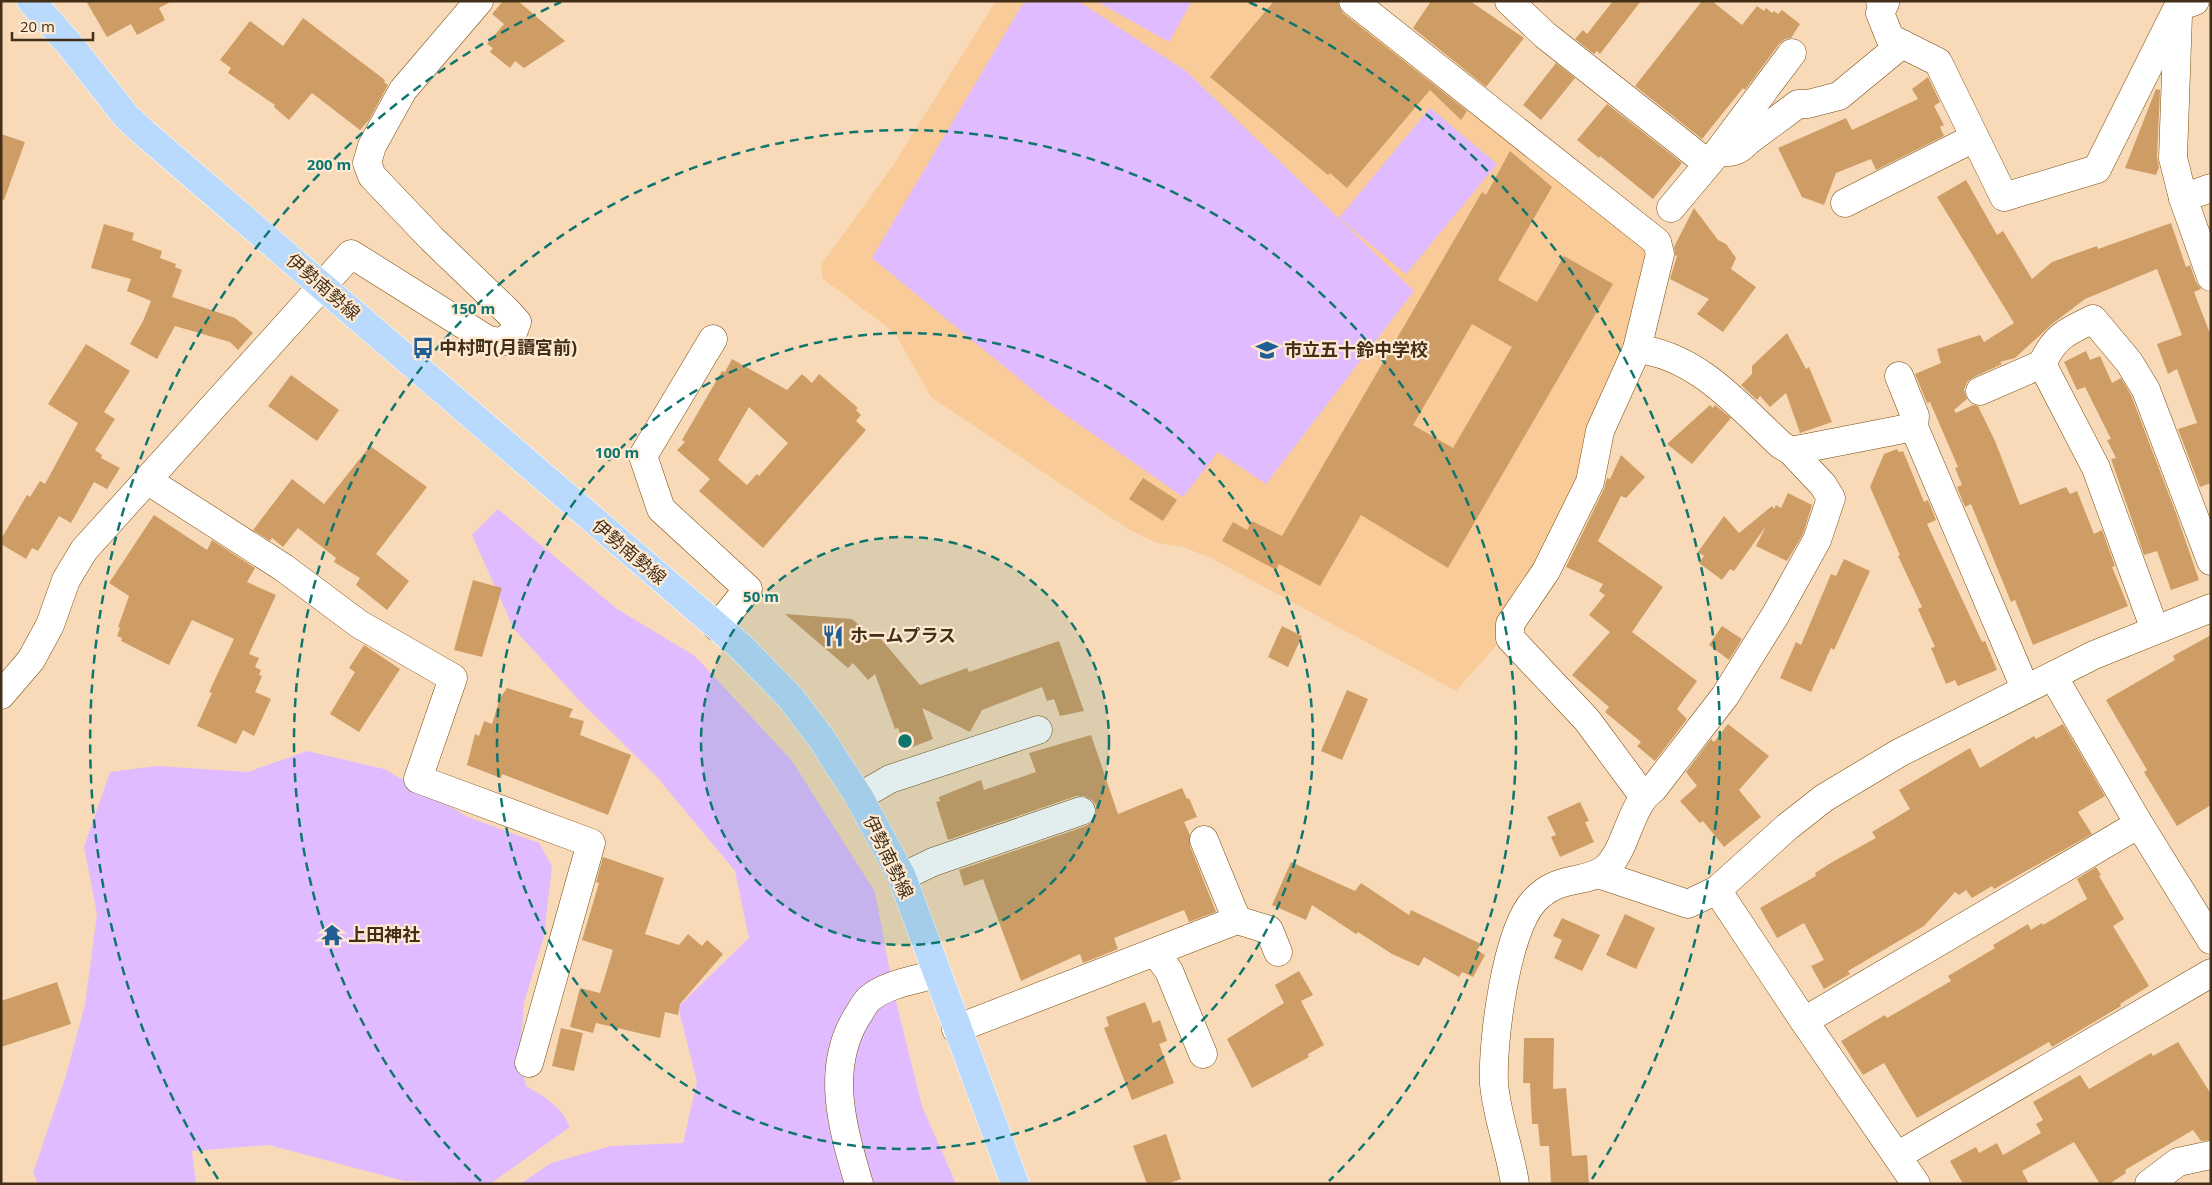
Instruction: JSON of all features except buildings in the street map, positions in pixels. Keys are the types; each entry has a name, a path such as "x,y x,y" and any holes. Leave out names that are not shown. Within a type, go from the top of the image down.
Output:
{"main road":[{"name":"伊勢南勢線","path":"31,1 126,116 143,132 740,646 790,697 821,738 859,797 902,877 956,1029 1015,1184"},
{"name":"伊勢南勢線","path":"49,1 70,46"}],"street":[{"path":"1,695 31,660 50,625 66,580 84,550 351,254 488,340 501,342 512,335 517,322 432,239 372,176 367,163 372,146 403,90 479,1"},
{"path":"1353,1 1657,242 1660,254 1637,349 1600,431 1590,482 1546,571 1510,624 1508,631 1510,638 1586,720 1644,797"},
{"path":"1509,1 1544,36 1712,158 1732,154 1741,149 1748,141 1798,104 1808,104 1839,96 1902,44"},
{"path":"1880,1 1885,4 1880,13 1890,38 1938,62 2004,197 2097,169 2184,3"},
{"path":"2184,3 2173,158 2182,198 2211,277"},
{"path":"1671,208 1712,158 1792,53"},
{"path":"1844,203 1974,138"},
{"path":"2182,198 2211,188"},
{"path":"1980,391 2042,364 2048,350 2061,335 2092,319 2129,362 2146,390 2211,561"},
{"path":"713,339 643,456 661,509 748,589 717,627"},
{"path":"1515,1184 1494,1084 1496,1031 1513,946 1522,920 1532,902 1544,891 1556,884 1598,874 1616,856 1635,808 1653,789 1725,696 1776,614 1817,540 1831,498 1823,485 1791,451 1781,445 1704,375 1649,350 1637,349"},
{"path":"2042,364 2096,468 2154,630"},
{"path":"1899,376 1915,416 1914,427 2025,688"},
{"path":"1791,451 1914,427"},
{"path":"147,480 284,568 359,624 452,678 418,779 591,843 529,1063"},
{"path":"1598,874 1688,904 1717,890 1787,828 1824,798 1856,777 2025,688 2094,655 2211,608"},
{"path":"2053,676 2139,824 2211,940"},
{"path":"859,797 890,779 1038,730"},
{"path":"902,877 934,862 1081,811"},
{"path":"1804,1021 2139,824"},
{"path":"1204,840 1237,920"},
{"path":"1717,890 1916,1184"},
{"path":"956,1029 1237,920 1268,930 1278,952"},
{"path":"1156,952 1169,971 1203,1054"},
{"path":"1897,1156 2211,973"},
{"path":"859,1184 847,1138 838,1085 840,1060 846,1035 868,1000 888,988 936,974"},
{"path":"2149,1184 2178,1162 2211,1155"}],"shaded area":[{"name":"市立五十鈴中学校","path":"996,1 1347,1 1653,256 1582,479 1495,647 1456,691 1211,558 1183,547 1157,543 1128,529 931,397 895,333 823,279 821,265 892,167"},
{"path":"1029,1 1078,1 1186,71 1414,291 1266,484 1218,452 1183,497 1050,404 872,258 1022,5"},
{"path":"1096,1 1192,1 1169,42"},
{"path":"1430,108 1497,164 1406,274 1339,218"},
{"path":"498,509 617,609 695,656 792,761 875,892 893,989 922,1106 956,1184 520,1184 551,1163 611,1146 683,1143 697,1082 678,1007 749,938 735,871 657,777 578,699 514,629 472,535"},
{"name":"上田神社","path":"307,751 384,769 468,817 539,843 552,866 544,936 524,1003 520,1057 526,1086 546,1098 557,1108 570,1127 490,1184 404,1181 269,1145 192,1151 196,1184 38,1184 33,1173 65,1079 85,1005 97,914 84,847 110,772 157,766 248,772"}],"place":[{"name":"中村町(月讀宮前)","path":"423,348"},
{"name":"市立五十鈴中学校","path":"1267,350"},
{"name":"ホームプラス","path":"833,636"},
{"name":"上田神社","path":"332,935"}]}
